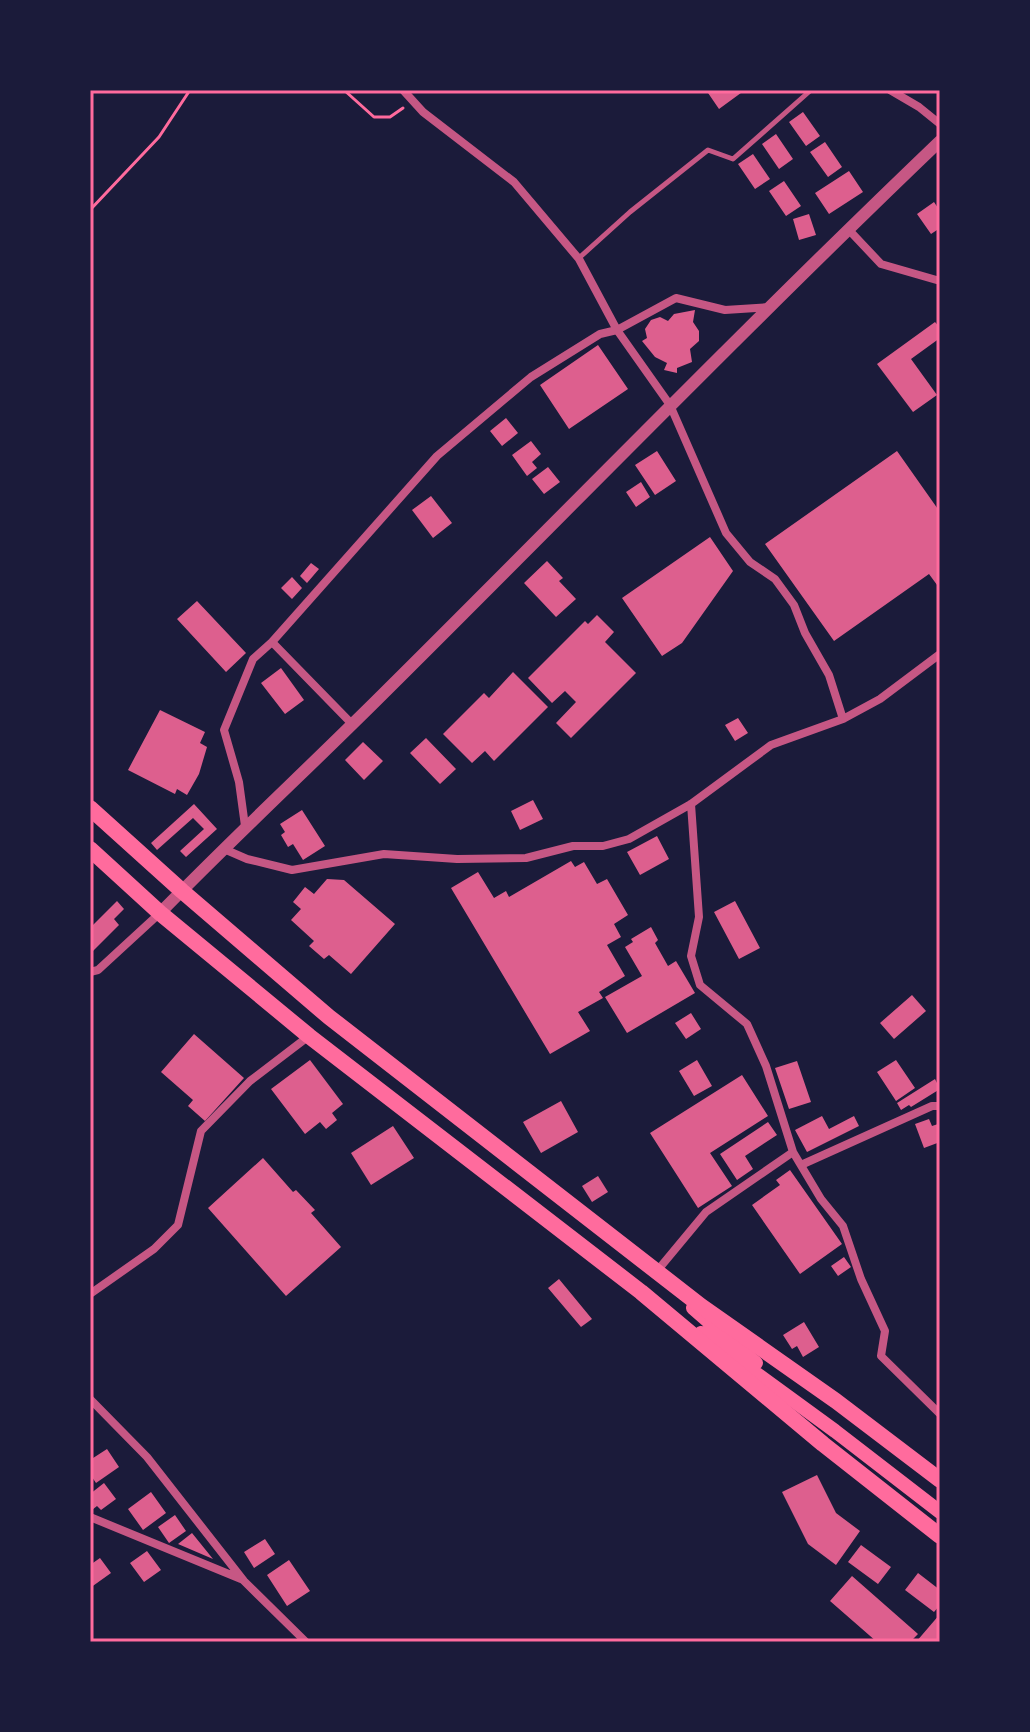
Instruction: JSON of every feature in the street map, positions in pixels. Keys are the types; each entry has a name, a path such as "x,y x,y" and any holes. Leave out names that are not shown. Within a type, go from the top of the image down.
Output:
{"highway":[{"path":"90,808 329,1017 701,1306 836,1401 940,1480"},
{"path":"90,849 160,913 309,1036 641,1292 823,1444 940,1536"}],"main road":[{"path":"657,1271 693,1308 835,1431"},
{"path":"641,1292 835,1431 940,1512"}],"street":[{"path":"403,90 423,112 514,182 579,259 617,330 670,405 726,533 750,562 775,579 794,605 805,633 829,675 843,719"},
{"path":"890,90 940,124"},
{"path":"90,972 98,970 160,913 940,141"},
{"path":"848,229 881,264 940,281"},
{"path":"245,826 239,782 224,730 253,659 272,642 437,456 531,377 600,334 617,330 676,298 725,310 771,307"},
{"path":"272,642 352,724"},
{"path":"224,849 247,859 292,870 384,854 457,859 526,858 573,846 603,846 629,839 691,804 771,745 843,719 880,699 940,654"},
{"path":"691,804 699,917 691,956 700,985 747,1024 766,1066 793,1152 821,1199 843,1226 861,1279 885,1331 881,1356 940,1414"},
{"path":"90,1294 154,1249 178,1225 201,1131 250,1081 309,1036"},
{"path":"801,1165 932,1106 940,1106"},
{"path":"657,1271 706,1212 793,1152"},
{"path":"90,1399 147,1457 244,1581 306,1642"},
{"path":"90,1517 244,1581"}],"lane":[{"path":"579,259 630,212 708,150 733,159 811,90"}],"path":[{"path":"90,210 159,137 190,90"},
{"path":"344,90 374,117 390,117 413,101"}],"building":[{"path":"706,90 745,90 719,109"},
{"path":"803,112 820,136 806,146 789,122"},
{"path":"776,134 793,159 779,169 762,144"},
{"path":"825,142 842,167 828,177 810,152"},
{"path":"753,154 770,179 755,189 738,164"},
{"path":"849,171 863,192 829,214 815,193"},
{"path":"784,181 801,206 786,216 769,191"},
{"path":"934,202 940,211 940,228 931,234 917,214"},
{"path":"809,214 816,235 799,240 793,219"},
{"path":"695,310 693,322 699,331 699,341 690,349 692,362 677,368 677,373 664,370 667,363 655,357 642,341 647,338 645,329 651,320 660,317 668,321 674,314"},
{"path":"935,322 940,328 940,338 911,359 937,395 913,412 877,364"},
{"path":"598,345 628,389 569,429 540,385"},
{"path":"506,418 518,433 502,446 490,431"},
{"path":"531,441 541,454 532,462 537,468 527,476 512,455"},
{"path":"657,451 676,481 655,495 635,465"},
{"path":"897,451 940,512 940,589 929,574 834,641 765,544"},
{"path":"548,467 560,482 544,494 532,479"},
{"path":"641,482 650,497 636,507 626,492"},
{"path":"431,496 452,523 433,538 412,510"},
{"path":"710,537 733,571 682,643 662,656 622,598"},
{"path":"547,561 563,578 559,581 576,599 556,617 524,583"},
{"path":"311,563 319,569 307,583 300,576"},
{"path":"292,577 302,588 292,599 281,588"},
{"path":"197,601 246,653 226,672 177,619"},
{"path":"597,615 614,632 605,642 636,673 571,738 556,723 576,702 565,691 552,703 528,678 585,621 588,624"},
{"path":"281,668 304,700 285,714 261,683"},
{"path":"513,672 548,707 494,761 485,751 472,763 443,734 484,693 489,698"},
{"path":"160,710 205,732 200,743 207,747 199,774 187,795 177,789 175,794 128,770"},
{"path":"738,718 748,733 735,741 725,725"},
{"path":"426,738 456,769 440,784 410,753"},
{"path":"363,742 383,761 364,780 345,760"},
{"path":"533,800 543,819 520,830 511,811"},
{"path":"194,804 217,829 186,857 180,851 204,829 193,818 157,850 151,843"},
{"path":"302,810 325,846 303,860 293,844 288,847 281,835 285,832 280,824"},
{"path":"657,836 669,859 640,875 627,852"},
{"path":"571,861 575,867 584,862 597,884 607,879 628,915 614,924 621,937 607,945 625,976 599,992 603,998 578,1012 590,1031 550,1054 451,888 478,872 494,898 506,891 509,897"},
{"path":"327,879 344,880 395,924 351,974 329,955 324,959 309,946 314,941 291,920 301,909 293,902 305,887 314,894"},
{"path":"117,901 124,909 114,919 119,925 92,952 90,928"},
{"path":"735,901 760,948 739,959 714,912"},
{"path":"651,927 658,940 655,943 668,966 676,961 695,993 627,1033 605,997 642,976 625,947 633,942 631,939"},
{"path":"912,995 926,1011 894,1039 880,1023"},
{"path":"691,1013 701,1029 686,1039 675,1023"},
{"path":"194,1034 244,1078 205,1121 188,1106 193,1100 161,1072"},
{"path":"310,1060 343,1104 332,1113 337,1120 326,1129 320,1122 305,1134 271,1089"},
{"path":"697,1060 712,1086 694,1096 679,1071"},
{"path":"896,1060 915,1088 896,1101 877,1072"},
{"path":"797,1061 811,1102 789,1109 775,1068"},
{"path":"742,1075 768,1116 710,1153 732,1186 698,1208 650,1133"},
{"path":"935,1079 940,1089 901,1110 897,1103"},
{"path":"561,1101 578,1132 541,1153 523,1122"},
{"path":"822,1116 829,1129 854,1116 859,1126 807,1152 795,1130"},
{"path":"929,1119 932,1126 938,1124 940,1142 924,1148 915,1124"},
{"path":"768,1122 777,1135 745,1156 753,1169 737,1180 720,1154"},
{"path":"393,1126 414,1158 371,1185 351,1153"},
{"path":"263,1158 293,1192 296,1190 315,1210 311,1213 341,1247 286,1296 208,1208"},
{"path":"790,1170 842,1244 800,1274 752,1205 780,1185 776,1180"},
{"path":"598,1176 608,1192 592,1202 582,1186"},
{"path":"844,1257 851,1267 838,1276 831,1266"},
{"path":"559,1279 592,1319 581,1327 548,1288"},
{"path":"804,1322 819,1347 803,1357 797,1346 792,1349 783,1335"},
{"path":"107,1449 119,1467 96,1483 90,1474 90,1460"},
{"path":"817,1475 836,1513 860,1531 836,1565 808,1544 782,1492"},
{"path":"104,1483 116,1499 101,1510 97,1506 92,1510 90,1494"},
{"path":"151,1492 166,1513 143,1530 128,1509"},
{"path":"175,1515 186,1531 169,1543 158,1527"},
{"path":"192,1533 213,1559 178,1544"},
{"path":"265,1539 275,1554 254,1568 244,1552"},
{"path":"861,1545 891,1567 878,1584 848,1562"},
{"path":"147,1551 161,1570 144,1582 130,1563"},
{"path":"100,1558 111,1573 90,1588 90,1565"},
{"path":"289,1560 310,1591 287,1606 267,1575"},
{"path":"918,1573 940,1590 940,1605 934,1612 905,1590"},
{"path":"852,1576 918,1634 912,1640 914,1642 877,1642 830,1601"},
{"path":"940,1614 940,1642 916,1642"}]}
